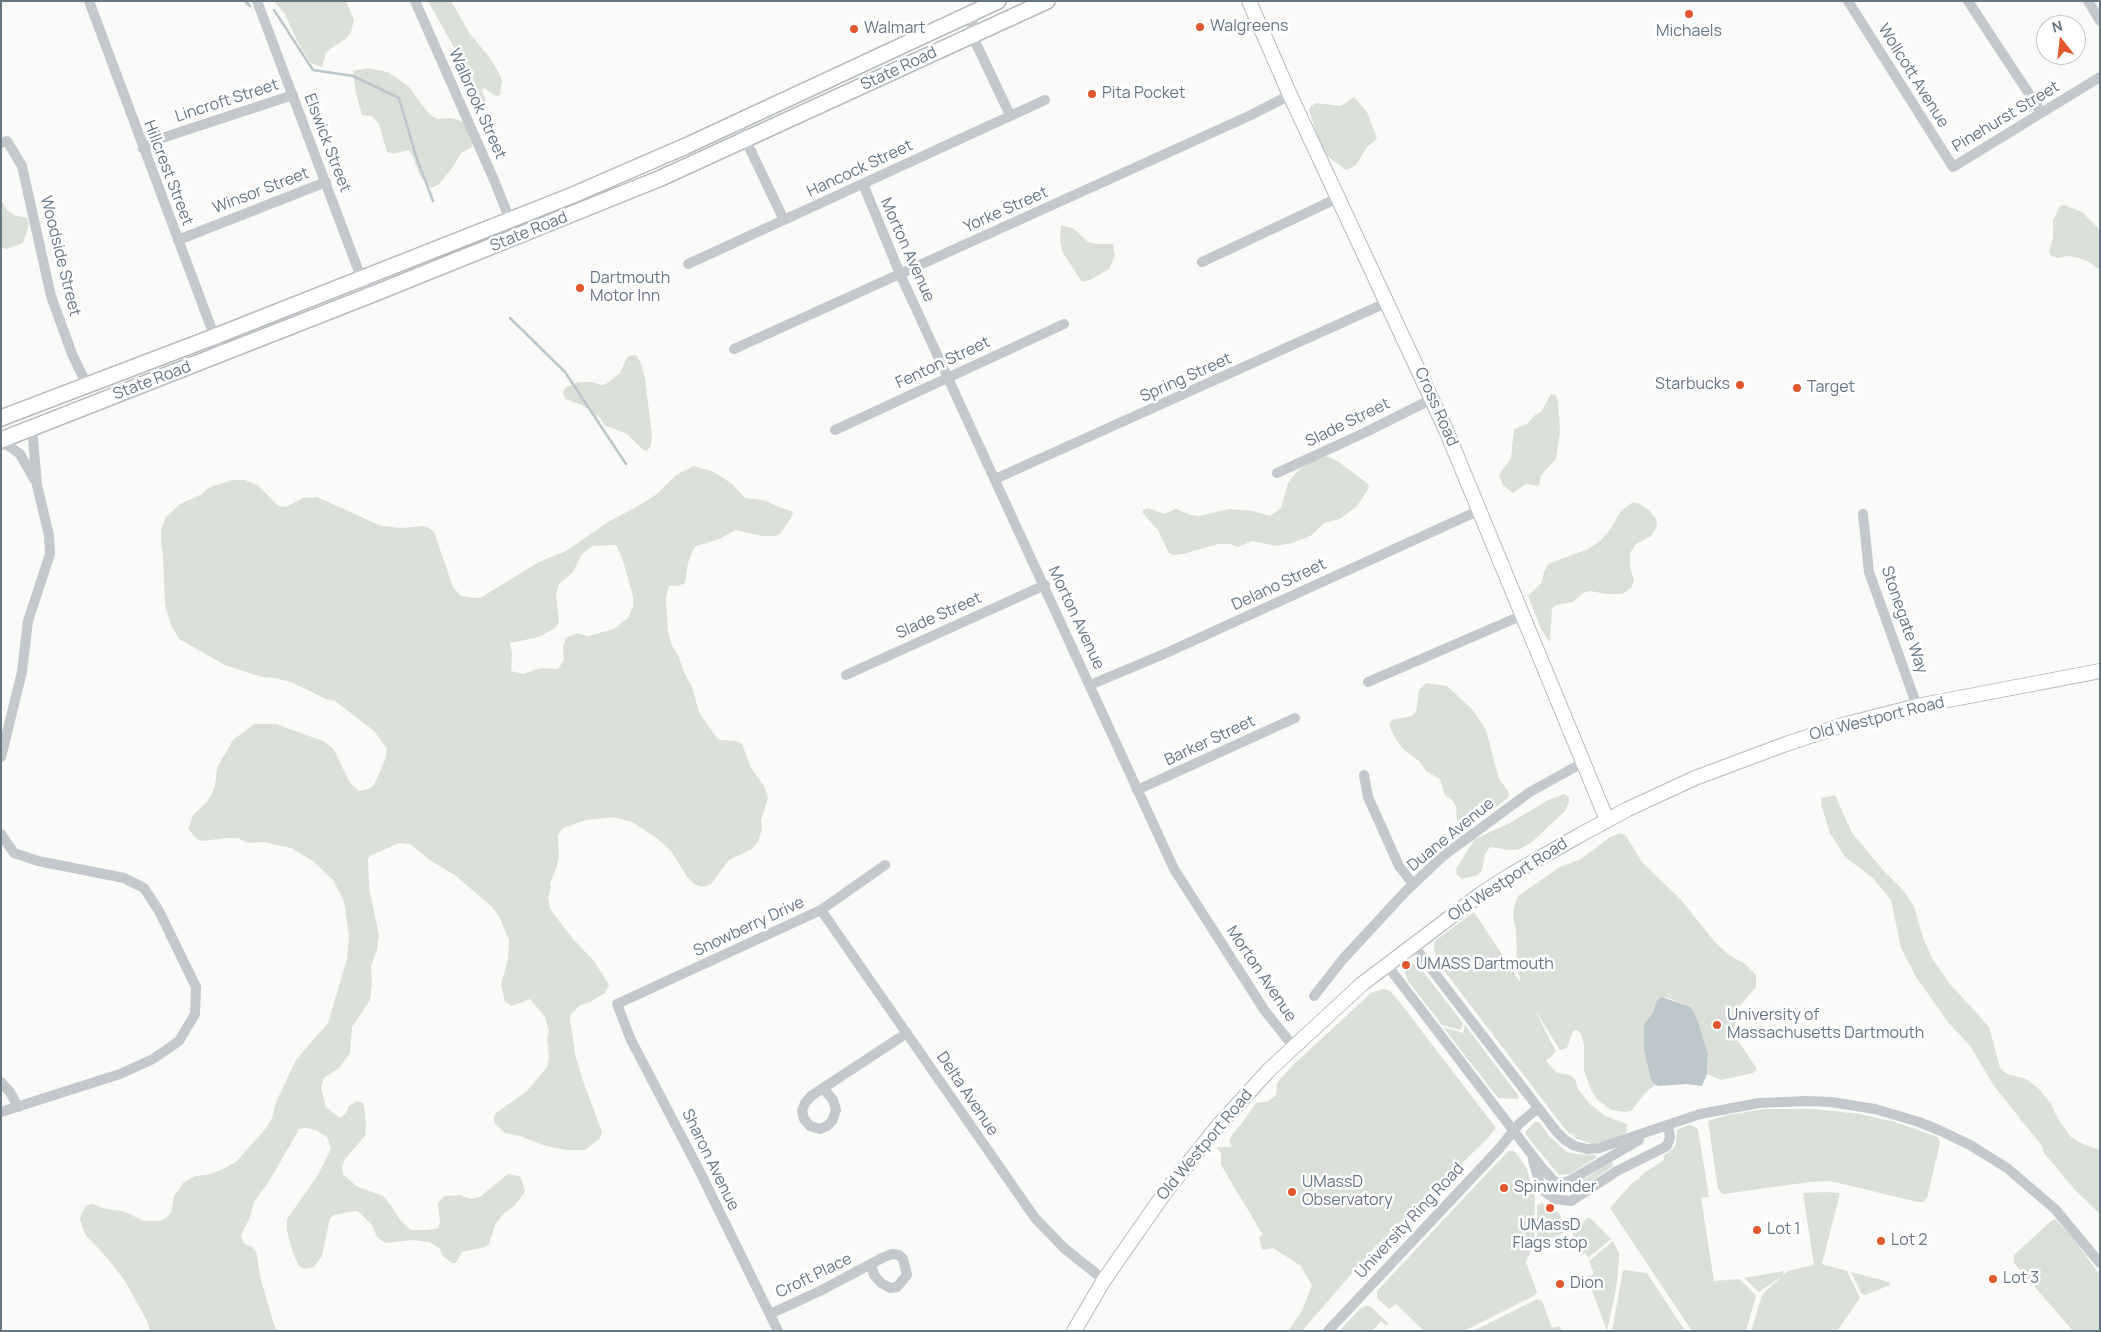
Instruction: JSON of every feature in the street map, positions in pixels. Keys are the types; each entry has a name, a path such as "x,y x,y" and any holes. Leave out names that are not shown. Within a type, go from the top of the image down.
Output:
{"main road":[{"name":"State Road","path":"1,418 361,279 642,165 998,1"},
{"name":"State Road","path":"1,440 368,296 661,178 1047,1"},
{"name":"Cross Road","path":"1250,1 1290,95 1432,399 1480,510 1607,820"},
{"name":"Old Westport Road","path":"1074,1331 1104,1280 1150,1212 1193,1156 1241,1100 1293,1046 1362,984 1504,879 1607,820 1695,778 1756,754 1843,725 1917,706 2100,671"}],"street":[{"name":"Hillcrest Street","path":"89,1 143,148 216,336 221,354"},
{"name":"Elswick Street","path":"257,1 368,296"},
{"name":"Walbrook Street","path":"415,1 510,220"},
{"name":"Wollcott Avenue","path":"1848,1 1953,167"},
{"path":"1968,1 2041,112"},
{"path":"2088,1 2100,21"},
{"path":"972,14 972,35 1010,115"},
{"name":"Pinehurst Street","path":"1953,167 2100,77"},
{"name":"Lincroft Street","path":"143,148 156,140 293,95"},
{"name":"Yorke Street","path":"734,349 1249,116 1290,95"},
{"name":"Hancock Street","path":"688,264 1045,100"},
{"path":"737,122 784,220"},
{"name":"Woodside Street","path":"1,143 7,141 22,166 52,296 72,354 86,385"},
{"name":"Winsor Street","path":"178,240 326,182"},
{"name":"Morton Avenue","path":"863,184 900,274 1045,585 1174,869 1265,1011 1293,1046"},
{"path":"1202,262 1338,198"},
{"name":"Spring Street","path":"995,480 1388,302"},
{"name":"Fenton Street","path":"834,430 1064,324"},
{"name":"Slade Street","path":"1277,473 1432,399"},
{"path":"1,757 22,672 28,621 50,554 49,535 37,485 32,428"},
{"path":"1,445 6,444 20,454 37,485"},
{"name":"Delano Street","path":"1090,685 1164,654 1480,510"},
{"name":"Stonegate Way","path":"1863,514 1870,572 1917,706"},
{"name":"Slade Street","path":"846,675 1045,585"},
{"path":"1368,682 1523,615"},
{"name":"Barker Street","path":"1137,790 1294,718"},
{"name":"Duane Avenue","path":"1314,996 1343,959 1413,884 1460,842 1530,792 1584,762"},
{"path":"1364,775 1368,797 1399,866 1413,884"},
{"path":"1,834 14,853 38,861 124,878 144,888 159,911 196,987 195,1014 187,1028 179,1041 153,1059 120,1074 1,1112"},
{"name":"Snowberry Drive","path":"618,1002 681,976 822,910 885,865"},
{"name":"Delta Avenue","path":"822,910 1035,1218 1064,1248 1104,1280"},
{"path":"1413,945 1538,1108 1562,1138 1572,1144 1583,1148 1603,1147 1716,1110 1759,1102 1806,1101 1852,1105 1905,1118 1962,1141 2007,1168 2055,1209 2100,1263"},
{"path":"1387,965 1527,1149 1551,1178 1557,1182 1565,1182 1668,1125"},
{"name":"Sharon Avenue","path":"618,1002 631,1040 698,1168 778,1331"},
{"path":"824,1089 907,1033"},
{"path":"1,1082 10,1092 18,1107"},
{"name":"University Ring Road","path":"1328,1331 1498,1150 1513,1130 1538,1108"},
{"path":"1527,1149 1540,1184 1545,1192 1555,1199 1567,1201 1580,1197 1617,1171 1667,1146 1670,1137 1668,1125"},
{"name":"Croft Place","path":"770,1314 820,1291 871,1264"}],"shaded area":[{"path":"274,1 346,1 354,20 351,32 346,39 326,53 322,67 311,63 297,41 285,14"},
{"path":"428,1 451,1 470,34 490,58 500,75 502,81 498,96 484,88 482,90 486,101 483,108 475,104 470,94 460,58"},
{"path":"368,68 387,72 397,78 409,87 429,114 437,119 451,118 465,124 473,144 472,147 461,153 453,167 438,185 431,188 419,174 409,150 393,154 387,152 379,124 372,116 362,115 356,94 353,71"},
{"path":"1354,97 1367,112 1377,139 1367,147 1356,165 1346,170 1323,153 1309,110 1316,103 1341,106"},
{"path":"1,200 7,210 14,215 27,218 29,224 23,243 7,249 1,247"},
{"path":"2064,205 2082,212 2100,230 2100,270 2091,263 2076,257 2057,258 2051,256 2049,252 2053,237 2053,220 2060,206"},
{"path":"1061,225 1074,229 1088,242 1113,244 1115,256 1109,269 1090,280 1082,282 1063,253 1060,241"},
{"path":"637,356 645,378 652,436 651,446 647,451 642,449 627,434 604,425 600,418 582,405 565,399 563,392 566,387 578,382 606,384 620,373 627,357"},
{"path":"1551,394 1556,395 1558,402 1560,432 1556,459 1541,475 1539,486 1526,484 1513,493 1503,485 1499,475 1511,458 1514,429 1527,424 1535,415 1541,412"},
{"path":"1324,456 1339,462 1368,484 1369,488 1357,506 1340,519 1324,523 1312,535 1292,543 1277,546 1252,541 1238,547 1230,544 1218,544 1174,555 1169,553 1158,530 1143,513 1143,510 1148,508 1164,514 1176,509 1199,516 1229,509 1252,511 1270,516 1281,508 1288,483 1296,473 1305,465"},
{"path":"694,466 714,472 732,484 745,498 764,500 793,512 780,534 775,536 762,536 736,530 717,540 696,546 688,563 685,583 678,586 669,586 666,597 668,632 672,646 692,687 699,712 716,737 721,740 736,741 742,744 751,768 764,786 768,798 761,820 762,829 758,842 752,849 729,860 711,884 702,887 694,884 686,875 671,851 658,839 632,822 614,817 586,820 563,828 558,835 559,858 550,883 551,887 548,898 550,909 573,939 594,961 609,985 605,993 579,1006 571,1014 570,1018 575,1054 602,1132 600,1138 585,1150 567,1150 546,1146 520,1136 505,1133 495,1124 494,1117 496,1113 527,1091 547,1067 549,1057 547,1038 549,1031 545,1017 530,999 512,1006 505,1002 501,985 508,959 509,940 499,916 492,907 455,875 431,861 410,844 399,843 370,856 368,859 369,888 379,935 377,950 371,966 372,984 370,1000 352,1027 350,1053 339,1068 324,1078 321,1088 326,1107 340,1118 346,1113 349,1106 357,1101 364,1105 365,1136 345,1159 342,1167 343,1174 356,1186 383,1196 401,1221 411,1230 438,1228 440,1223 438,1203 444,1196 460,1195 470,1199 480,1197 508,1174 519,1176 525,1192 495,1225 489,1244 485,1247 462,1252 456,1263 452,1263 443,1256 439,1248 429,1242 413,1240 385,1243 377,1237 372,1225 359,1212 355,1211 334,1215 330,1218 322,1256 314,1267 305,1269 299,1266 293,1253 287,1231 287,1219 318,1175 331,1149 327,1137 316,1130 299,1129 271,1178 254,1202 250,1217 241,1235 244,1244 256,1251 261,1280 274,1325 278,1331 150,1331 147,1321 125,1281 85,1234 80,1219 82,1213 87,1205 92,1204 106,1209 123,1211 144,1221 160,1221 171,1213 174,1196 184,1182 195,1176 207,1175 221,1170 236,1162 266,1128 272,1118 276,1102 296,1060 328,1023 347,959 349,936 344,901 333,880 313,861 291,848 264,842 248,843 238,838 202,841 197,839 188,829 193,815 207,802 211,795 215,786 217,768 233,740 254,724 276,724 323,741 333,748 350,783 359,791 369,789 374,785 385,760 387,749 374,731 335,701 326,699 291,682 262,677 225,665 179,639 171,625 165,605 161,530 166,517 180,504 202,494 208,488 232,480 245,480 259,486 278,506 286,507 303,498 317,497 381,526 402,528 424,526 429,528 434,532 453,587 461,596 475,598 482,597 539,562 566,551 608,522 657,494 676,475","holes":["592,546 617,546 633,596 633,607 628,618 614,629 588,636 577,633 566,638 563,646 564,660 558,669 541,668 523,674 511,671 512,653 510,643 539,637 555,628 559,622 556,594 559,584 573,572 581,555"]},
{"path":"1633,502 1649,510 1656,519 1657,526 1651,536 1636,544 1630,553 1630,567 1634,581 1631,588 1622,594 1590,591 1583,593 1573,602 1556,605 1552,608 1550,642 1542,631 1528,596 1542,582 1548,564 1588,549 1600,541 1609,531 1621,511"},
{"path":"1426,683 1447,686 1472,709 1486,730 1499,779 1508,791 1509,797 1491,811 1468,819 1461,824 1457,823 1456,806 1445,795 1440,779 1426,771 1420,762 1403,749 1389,725 1392,720 1412,716 1416,712 1419,690"},
{"path":"1564,794 1569,797 1565,811 1532,842 1520,849 1509,850 1490,847 1485,854 1482,870 1478,875 1462,879 1457,875 1456,869 1475,839 1510,823 1548,800"},
{"path":"1835,795 1852,833 1902,889 1914,906 1923,938 1933,960 1950,984 1989,1027 2000,1068 2007,1074 2026,1079 2039,1089 2051,1104 2058,1119 2071,1137 2085,1145 2100,1150 2100,1214 2076,1191 2044,1153 2042,1146 1994,1086 1971,1047 1948,1022 1916,977 1901,948 1891,900 1873,878 1845,857 1830,833 1821,804 1822,798"},
{"path":"1621,833 1626,836 1642,862 1681,900 1715,942 1729,955 1745,964 1756,975 1756,987 1739,1007 1735,1016 1735,1025 1739,1042 1757,1069 1753,1073 1721,1080 1707,1074 1708,1053 1691,1007 1666,997 1657,1000 1649,1017 1644,1050 1651,1080 1655,1085 1645,1093 1631,1111 1611,1110 1597,1099 1591,1090 1584,1070 1584,1045 1581,1034 1577,1030 1573,1031 1567,1048 1560,1050 1535,1010 1556,1052 1546,1061 1557,1073 1570,1075 1575,1079 1578,1089 1590,1104 1605,1116 1627,1124 1626,1133 1610,1140 1592,1144 1575,1138 1572,1135 1578,1135 1570,1134 1565,1129 1439,964 1434,949 1435,941 1474,912 1521,983 1517,968 1516,929 1513,918 1518,896 1560,867 1581,859 1610,837"},
{"path":"1410,963 1418,965 1463,1023 1461,1030 1442,1025 1408,981 1404,970 1406,965"},
{"path":"1384,989 1390,991 1398,1000 1496,1128 1487,1139 1374,1248 1302,1331 1288,1331 1302,1311 1312,1285 1301,1266 1273,1248 1262,1250 1259,1237 1263,1235 1221,1165 1221,1153 1216,1147 1232,1147 1229,1142 1233,1133 1256,1103 1269,1101 1276,1095 1277,1083 1292,1066 1371,993"},
{"path":"1662,997 1691,1007 1697,1019 1708,1053 1707,1074 1702,1086 1687,1084 1659,1086 1655,1085 1651,1080 1644,1050 1644,1025 1653,1012 1657,1000"},
{"path":"1465,1025 1518,1095 1518,1099 1498,1098 1443,1027 1463,1033"},
{"path":"1765,1109 1814,1109 1860,1114 1895,1122 1938,1137 1940,1143 1927,1198 1923,1202 1918,1202 1830,1181 1723,1194 1718,1189 1708,1121 1728,1115"},
{"path":"1535,1122 1539,1122 1550,1137 1567,1152 1595,1155 1597,1157 1570,1174 1559,1175 1526,1135 1526,1131"},
{"path":"1689,1125 1694,1126 1698,1130 1709,1197 1701,1198 1714,1281 1740,1279 1756,1296 1746,1331 1692,1331 1610,1208 1642,1174 1664,1160 1663,1156 1673,1149 1676,1144 1677,1130"},
{"path":"1508,1151 1514,1151 1519,1157 1527,1169 1531,1185 1535,1184 1536,1189 1532,1189 1535,1193 1534,1243 1526,1262 1537,1292 1535,1295 1464,1331 1424,1331 1396,1304 1389,1309 1377,1298 1377,1291"},
{"path":"1612,1161 1613,1166 1572,1194 1556,1194 1545,1185 1555,1191 1566,1191"},
{"path":"1803,1193 1840,1193 1822,1264 1847,1271 1860,1298 1837,1331 1751,1331 1762,1295 1782,1276 1759,1292 1744,1278 1784,1271 1783,1275 1788,1271 1814,1265"},
{"path":"1542,1203 1547,1207 1546,1210 1559,1212 1566,1232 1537,1244 1537,1205"},
{"path":"1589,1217 1611,1239 1588,1258 1586,1253 1580,1255 1572,1232"},
{"path":"2055,1219 2072,1237 2100,1275 2100,1331 2073,1331 2014,1263 2014,1255"},
{"path":"1613,1241 1619,1253 1619,1260 1616,1289 1607,1331 1587,1277 1594,1274 1589,1261"},
{"path":"1623,1270 1647,1273 1685,1331 1612,1331"},
{"path":"1851,1272 1889,1282 1890,1285 1865,1295 1861,1293"},
{"path":"1537,1299 1542,1301 1552,1328 1559,1326 1562,1331 1473,1331"},
{"path":"1370,1306 1389,1324 1386,1325 1381,1321 1372,1331 1339,1331 1361,1308"}],"waterway":[{"path":"245,1 250,6"},
{"path":"274,10 313,70 353,76 399,98 416,156 433,201"},
{"path":"510,318 565,372 626,464"}],"place":[{"name":"Michaels","path":"1689,14"},
{"name":"Walgreens","path":"1200,27"},
{"name":"Walmart","path":"854,29"},
{"name":"Pita Pocket","path":"1092,94"},
{"name":"Dartmouth Motor Inn","path":"580,288"},
{"name":"Starbucks","path":"1740,385"},
{"name":"Target","path":"1797,388"},
{"name":"UMASS Dartmouth","path":"1406,965"},
{"name":"University of Massachusetts Dartmouth","path":"1717,1025"},
{"name":"Spinwinder","path":"1504,1188"},
{"name":"UMassD Observatory","path":"1292,1192"},
{"name":"UMassD Flags stop","path":"1550,1208"},
{"name":"Lot 1","path":"1757,1230"},
{"name":"Lot 2","path":"1881,1241"},
{"name":"Lot 3","path":"1993,1279"},
{"name":"Dion","path":"1560,1284"}]}
